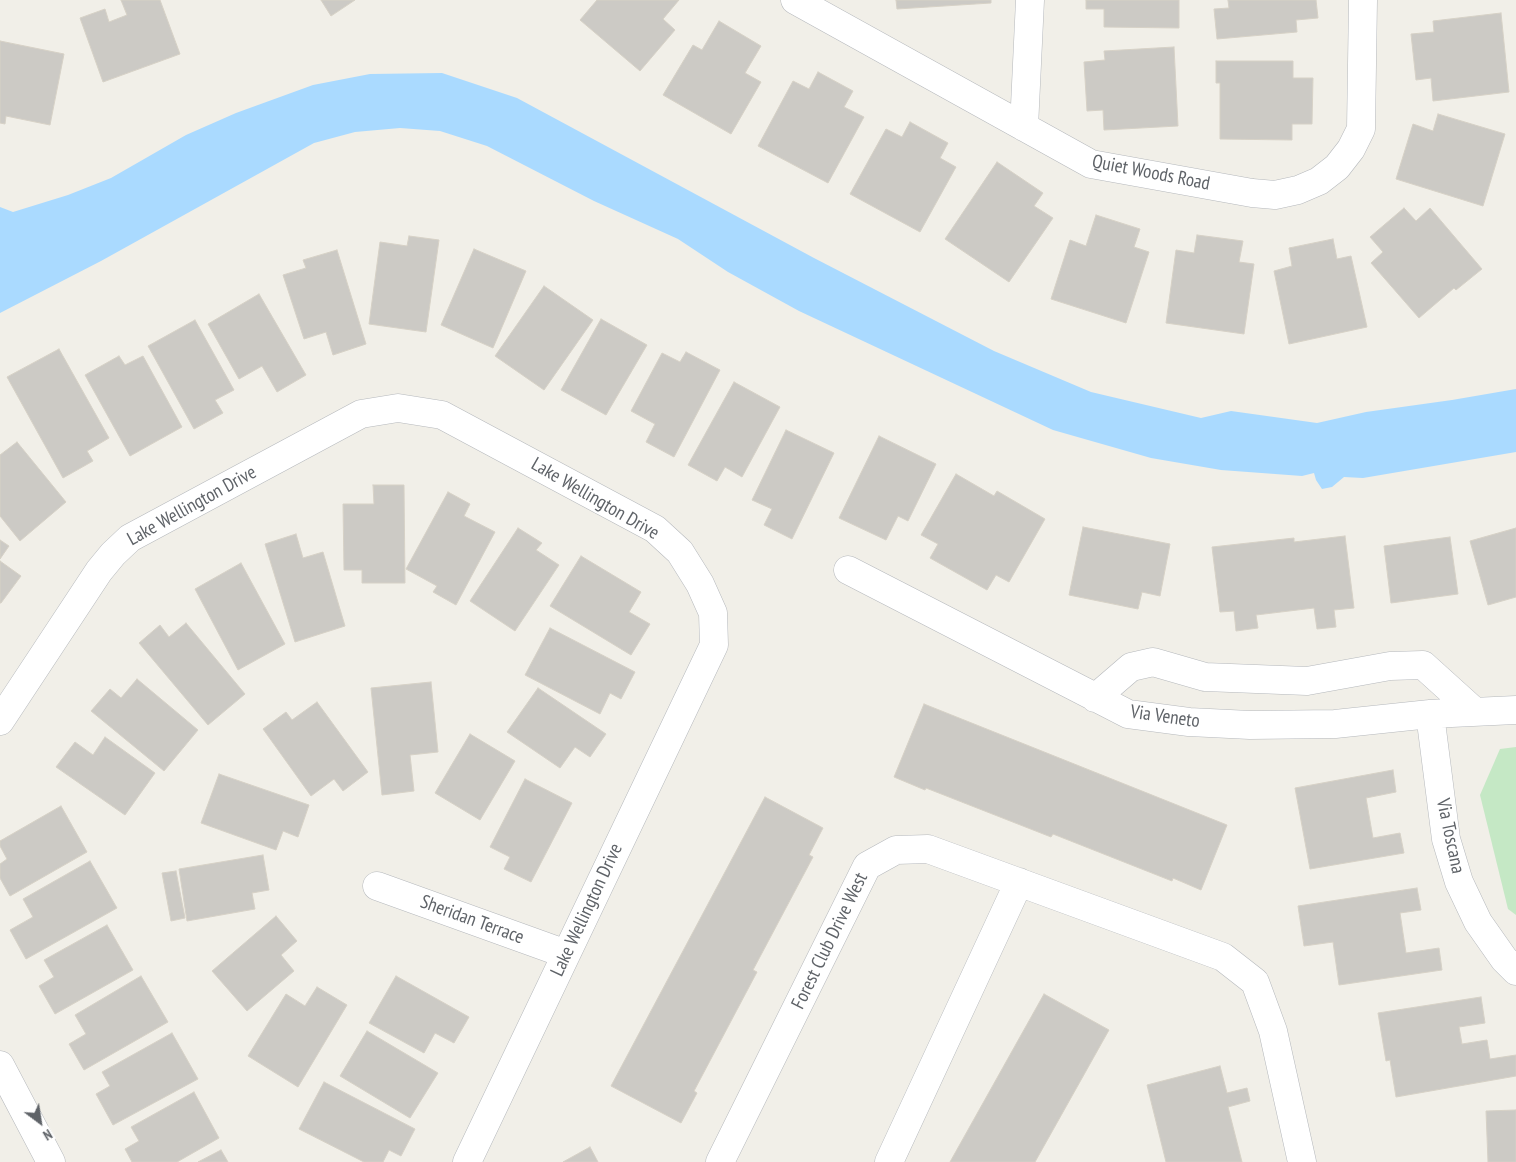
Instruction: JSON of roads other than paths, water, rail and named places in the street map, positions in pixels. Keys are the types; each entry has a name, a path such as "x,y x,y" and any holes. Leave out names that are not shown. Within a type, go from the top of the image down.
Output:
{"street":[{"name":"Quiet Woods Road","path":"794,0 1091,164 1252,193 1275,194 1298,190 1318,181 1337,167 1351,149 1361,129 1363,0"},
{"path":"1024,127 1030,0"},
{"name":"Lake Wellington Drive","path":"0,721 99,571 130,538 360,414 398,408 442,415 655,529 680,552 700,584 713,613 714,645 467,1162"},
{"name":"Via Veneto","path":"848,570 1128,714 1189,722 1250,725 1335,724 1430,714 1516,710"},
{"path":"1095,698 1131,667 1154,662 1205,677 1308,681 1390,666 1423,665 1476,712"},
{"name":"Via Toscana","path":"1430,714 1446,839 1459,882 1478,922 1504,959 1516,971"},
{"name":"Forest Club Drive West","path":"720,1162 867,866 896,850 928,849 1223,957 1255,982 1273,1031 1302,1162"},
{"path":"889,1162 1019,882"},
{"name":"Sheridan Terrace","path":"377,886 566,954"},
{"path":"0,1065 51,1162"}],"water":[{"path":"442,73 517,98 814,258 994,351 1091,392 1201,418 1231,411 1317,423 1366,412 1516,389 1516,452 1363,478 1344,477 1332,487 1322,489 1314,473 1302,476 1221,470 1151,458 1053,430 799,311 728,272 678,239 594,201 487,146 440,131 400,128 355,132 314,143 101,261 0,313 0,207 13,212 68,195 111,178 186,135 236,113 313,85 370,74"}]}
